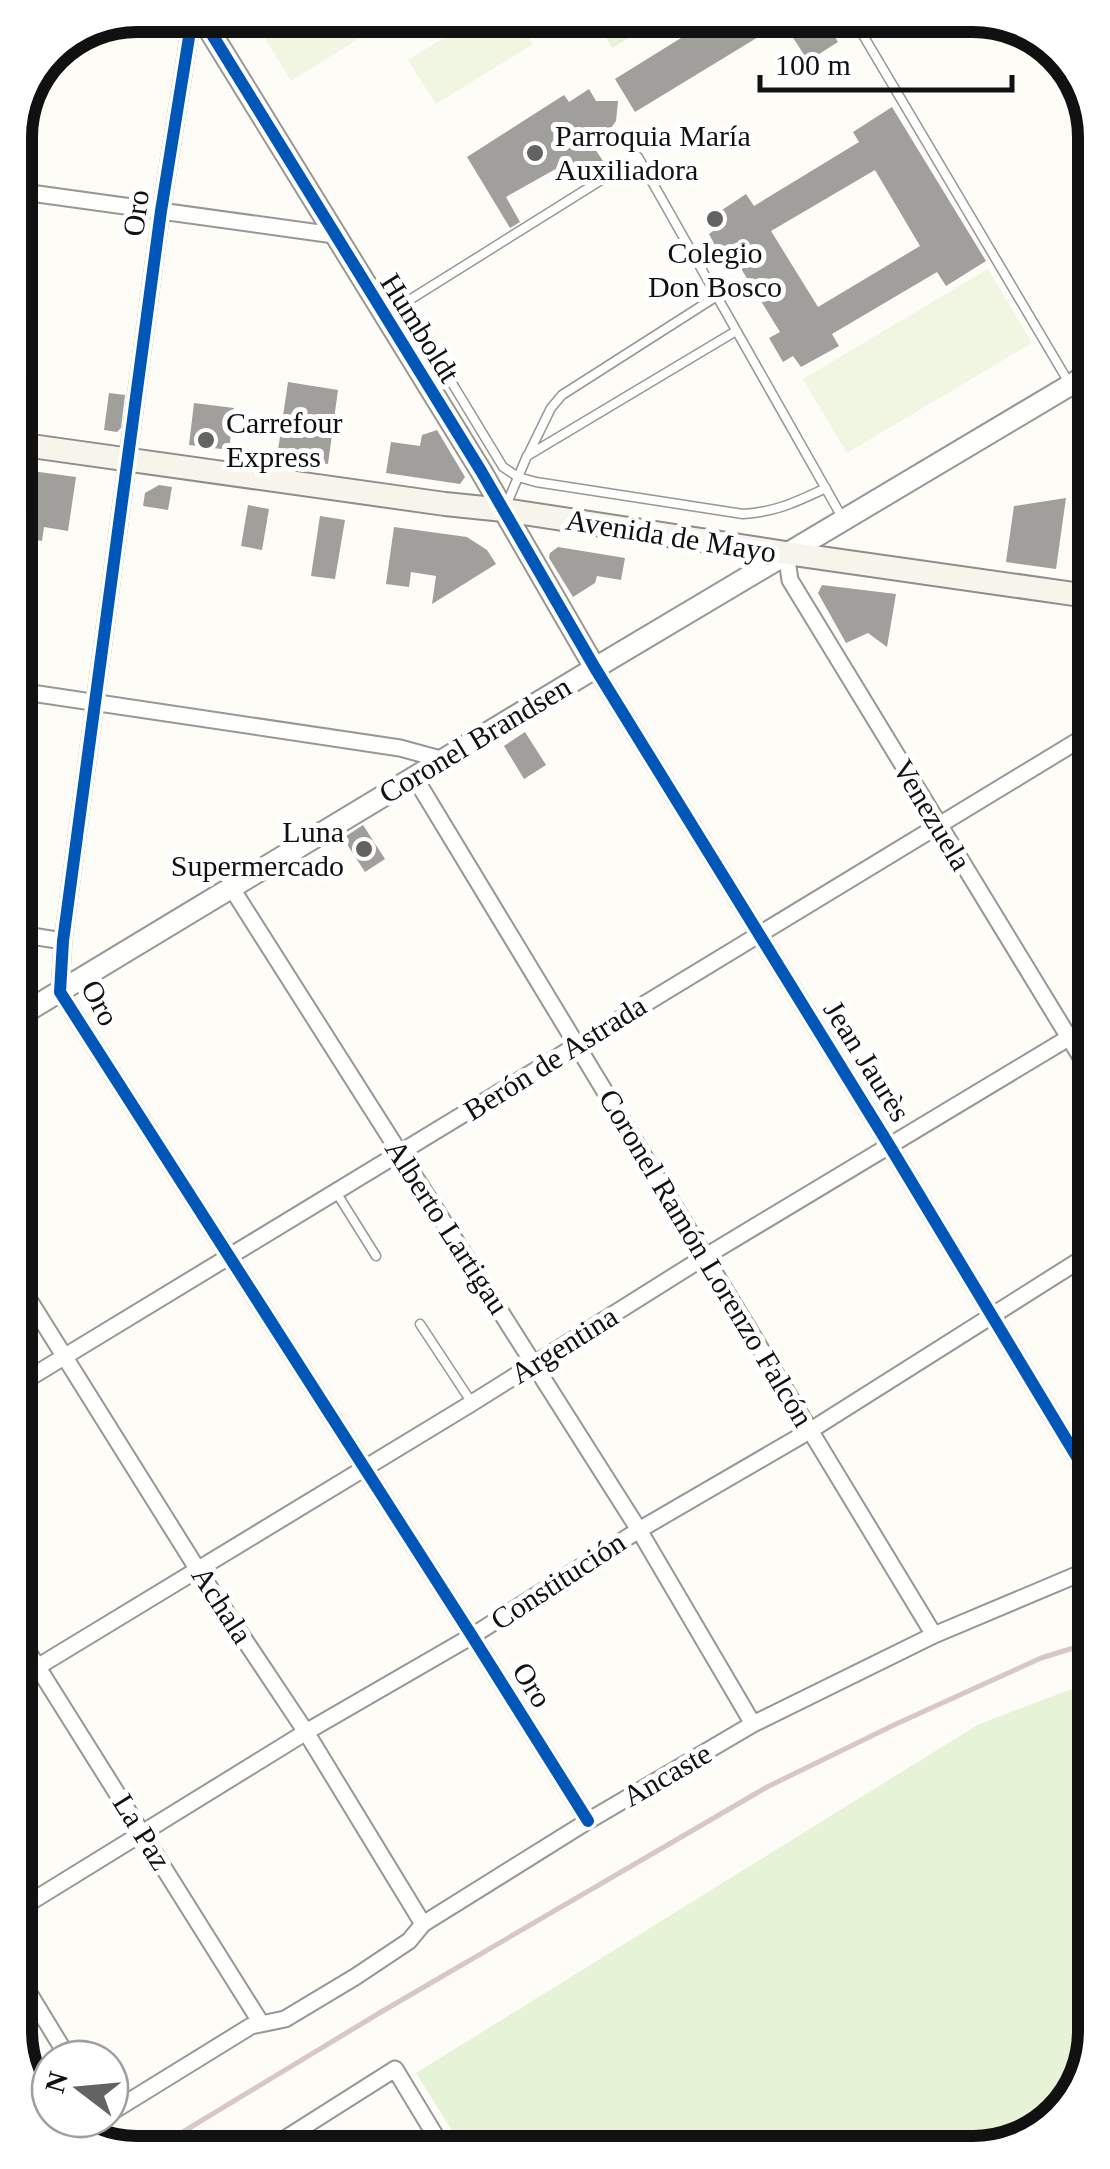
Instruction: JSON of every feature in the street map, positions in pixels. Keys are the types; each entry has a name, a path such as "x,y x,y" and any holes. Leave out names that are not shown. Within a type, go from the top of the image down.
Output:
{"main road":[{"name":"Avenida de Mayo","path":"33,446 504,510 1078,595"}],"street":[{"name":"Oro","path":"190,32 161,211 94,702 62,940 60,992 588,1822"},
{"name":"Humboldt","path":"209,32 504,510 595,668"},
{"path":"33,193 334,236"},
{"name":"Coronel Brandsen","path":"33,1008 595,668 1078,382"},
{"name":"Venezuela","path":"786,554 790,580 1078,1052"},
{"name":"Jean Jaurès","path":"595,668 1078,1459"},
{"path":"33,693 400,748 444,760"},
{"name":"Berón de Astrada","path":"32,1375 1078,741"},
{"name":"Coronel Ramón Lorenzo Falcón","path":"414,778 934,1636"},
{"name":"Alberto Lartigau","path":"231,887 639,1530 753,1724"},
{"path":"33,936 62,940"},
{"name":"Argentina","path":"39,1666 1078,1032"},
{"name":"Constitución","path":"32,1901 306,1732 472,1636 639,1530 811,1430 1078,1261"},
{"name":"Achala","path":"32,1306 198,1570 306,1732 423,1924"},
{"name":"Ancaste","path":"130,2100 251,2026 284,2019 355,1978 408,1941 423,1924 753,1724 934,1636 1078,1574"},
{"name":"La Paz","path":"32,1656 261,2023"},
{"path":"32,1998 58,2039"},
{"path":"290,2136 395,2070 435,2136"}],"lane":[{"path":"862,33 1078,374"},
{"path":"384,316 638,158 844,521"},
{"path":"504,510 551,408 562,395 716,296"},
{"path":"404,304 503,468 516,481 743,514 788,506 826,488"},
{"path":"528,456 736,331"},
{"path":"336,1192 376,1256"},
{"path":"420,1324 472,1402"}],"green space":[{"path":"261,32 369,32 291,81"},
{"path":"452,32 526,32 533,44 436,104 408,60"},
{"path":"604,33 638,33 612,48"},
{"path":"988,269 1032,343 847,453 803,379"},
{"path":"1078,1687 1078,2032 1067,2078 1042,2111 1013,2129 973,2136 455,2136 416,2073 979,1724"}],"building":[{"path":"690,33 765,33 635,112 615,79"},
{"path":"790,33 833,33 838,42 808,61"},
{"name":"Parroquia María Auxiliadora","path":"589,89 596,101 618,101 616,121 611,128 616,136 595,149 603,161 578,177 575,171 567,176 561,166 506,197 520,222 510,228 467,157 564,95 569,102"},
{"path":"892,107 986,261 946,286 937,272 832,334 839,346 801,367 793,356 783,362 769,338 780,332 732,254 722,259 709,234 716,229 710,218 746,194 754,206 859,142 853,132","holes":["875,170 920,246 818,307 771,231"]},
{"path":"288,382 338,390 328,464 277,457"},
{"path":"109,393 125,395 121,428 117,432 104,430"},
{"path":"194,403 234,408 229,450 189,445"},
{"path":"437,430 465,477 460,484 386,473 391,442 420,446 422,435"},
{"path":"33,471 76,477 68,531 44,527 42,541 33,539"},
{"path":"159,485 172,487 168,510 143,506 145,493"},
{"path":"1066,498 1056,569 1006,562 1014,506"},
{"path":"248,505 269,509 262,550 241,546"},
{"path":"320,516 345,520 335,579 311,576"},
{"path":"394,527 467,537 487,550 496,564 432,604 436,576 411,572 409,587 386,584"},
{"path":"558,547 625,558 621,580 597,576 595,583 573,597 549,558"},
{"path":"822,585 896,594 887,647 868,633 846,643 818,593"},
{"path":"525,732 546,765 524,779 504,746"},
{"name":"Luna Supermercado","path":"363,825 385,859 365,872 343,838"}],"railway":[{"path":"176,2136 767,1787 1041,1658 1078,1647"}],"cycle path":[{"path":"190,32 161,211 63,941 60,992 588,1821"},
{"path":"211,32 481,471 595,668 1078,1459"}],"place":[{"name":"Parroquia María Auxiliadora","path":"535,153"},
{"name":"Colegio Don Bosco","path":"715,219"},
{"name":"Carrefour Express","path":"206,440"},
{"name":"Luna Supermercado","path":"364,849"}]}
